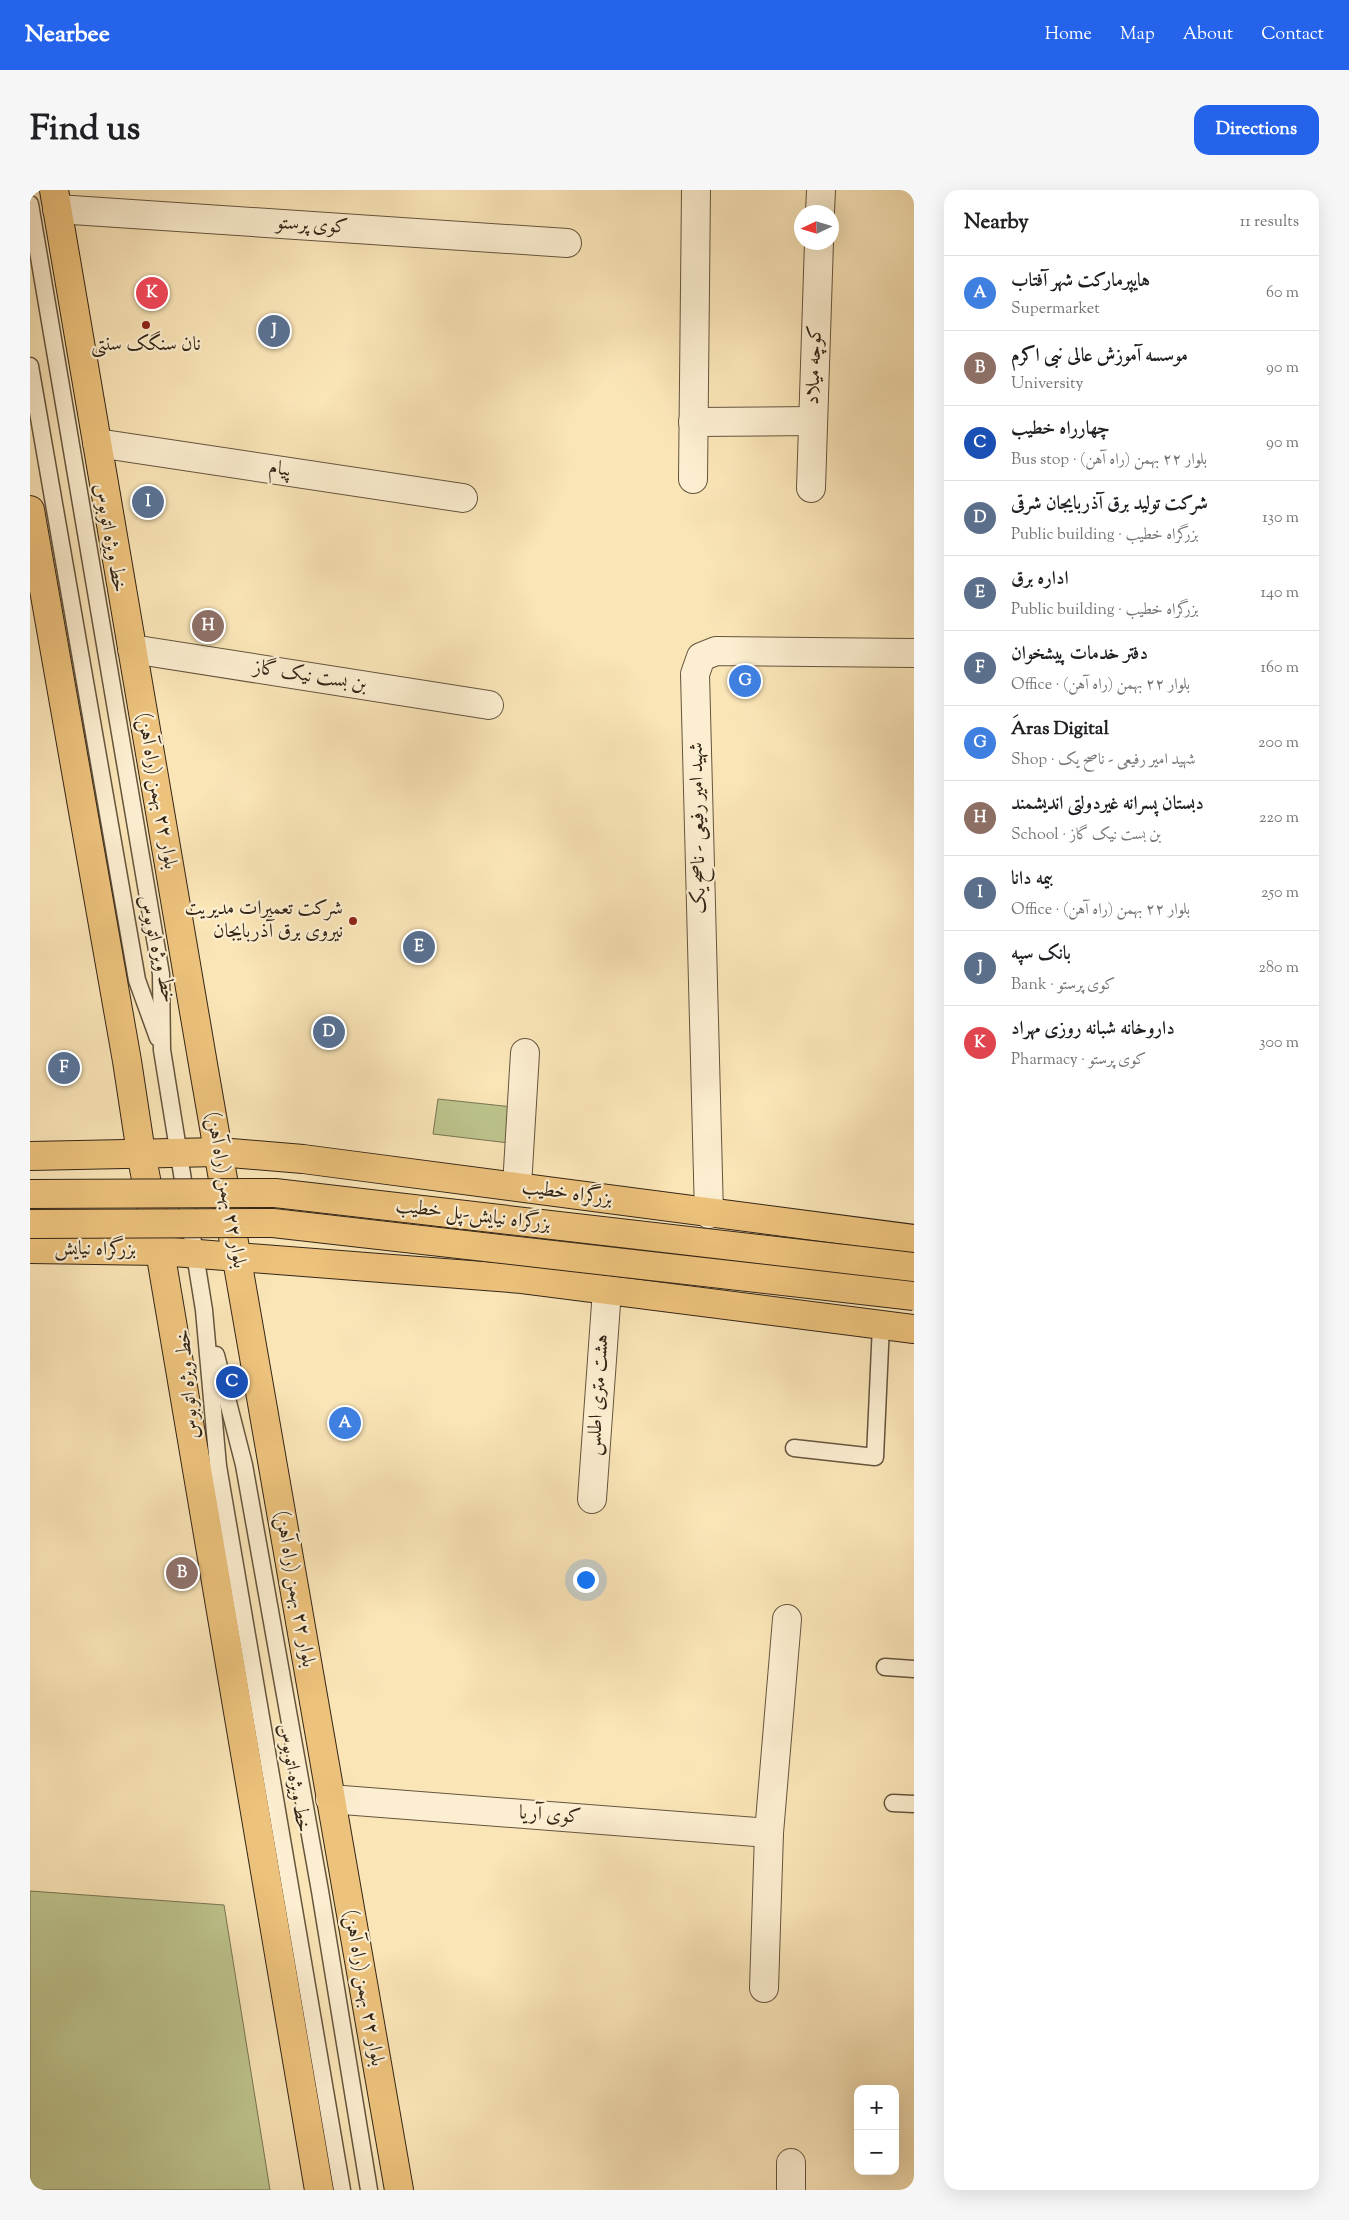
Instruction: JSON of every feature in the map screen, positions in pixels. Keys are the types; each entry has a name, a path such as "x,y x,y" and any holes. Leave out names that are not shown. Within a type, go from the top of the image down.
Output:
{"main road":[{"name":"بلوار ۲۲ بهمن (راه آهن)","path":"55,199 398,2190"},
{"path":"30,510 125,1051 141,1153 160,1251 319,2190"},
{"name":"بزرگراه خطیب","path":"141,1153 219,1152 303,1160 914,1239"},
{"path":"30,1156 141,1153"},
{"path":"436,1272 451,1264 462,1252 468,1237 470,1221 466,1205 458,1192 444,1177"},
{"path":"522,1279 497,1268 482,1247 483,1219 504,1195 525,1188"},
{"name":"بزرگراه نیایش-پل خطیب","path":"30,1194 275,1193 914,1267"},
{"name":"بزرگراه نیایش-پل خطیب","path":"30,1224 273,1223 882,1290 914,1296"},
{"name":"بزرگراه نیایش","path":"30,1250 160,1251 236,1257"},
{"path":"236,1257 522,1279 881,1324 914,1330"}],"street":[{"path":"693,479 696,190"},
{"path":"820,205 821,190"},
{"name":"کوی پرستو","path":"55,199 567,243"},
{"name":"کوچه میلاد","path":"811,488 819,250"},
{"path":"693,422 813,422"},
{"name":"پیام","path":"96,443 463,498"},
{"name":"بن بست نیک گاز","path":"132,649 489,705"},
{"name":"شهید امیر رفیعی - ناصح یک","path":"709,1214 696,674 701,657 716,651 914,653"},
{"path":"524,1053 525,1188"},
{"name":"هشت متری اطلس","path":"592,1499 607,1290"},
{"path":"764,1988 769,1833 787,1619"},
{"name":"کوی آریا","path":"330,1799 769,1833"},
{"path":"791,2163 791,2190"}],"lane":[{"name":"خط ویژه اتوبوس","path":"30,204 161,974 162,1050"},
{"name":"خط ویژه اتوبوس","path":"30,366 137,980 162,1050"},
{"path":"162,1050 204,1310"},
{"name":"خط ویژه اتوبوس","path":"204,1310 218,1466 342,2190"},
{"name":"خط ویژه اتوبوس","path":"204,1310 244,1465 320,1891 370,2190"},
{"path":"794,1448 875,1457 881,1324"},
{"path":"885,1667 914,1669"},
{"path":"893,1803 914,1804"}],"green space":[{"path":"438,1099 513,1107 509,1143 433,1134"},
{"path":"30,1891 224,1905 270,2190 30,2190"}],"place":[{"name":"داروخانه شبانه روزی مهراد","path":"152,293"},
{"name":"نان سنگک سنتی","path":"146,325"},
{"name":"بانک سپه","path":"274,331"},
{"name":"بیمه دانا","path":"148,502"},
{"name":"دبستان پسرانه غیردولتی اندیشمند","path":"208,626"},
{"name":"َAras Digital","path":"745,681"},
{"name":"شرکت تعمیرات مدیریت نیروی برق آذربایجان","path":"353,921"},
{"name":"اداره برق","path":"419,947"},
{"name":"شرکت تولید برق آذربایجان شرقی","path":"329,1032"},
{"name":"دفتر خدمات پیشخوان","path":"64,1068"},
{"name":"چهارراه خطیب","path":"232,1382"},
{"name":"هایپرمارکت شهر آفتاب","path":"345,1423"},
{"name":"موسسه آموزش عالی نبی اکرم","path":"182,1573"}]}
